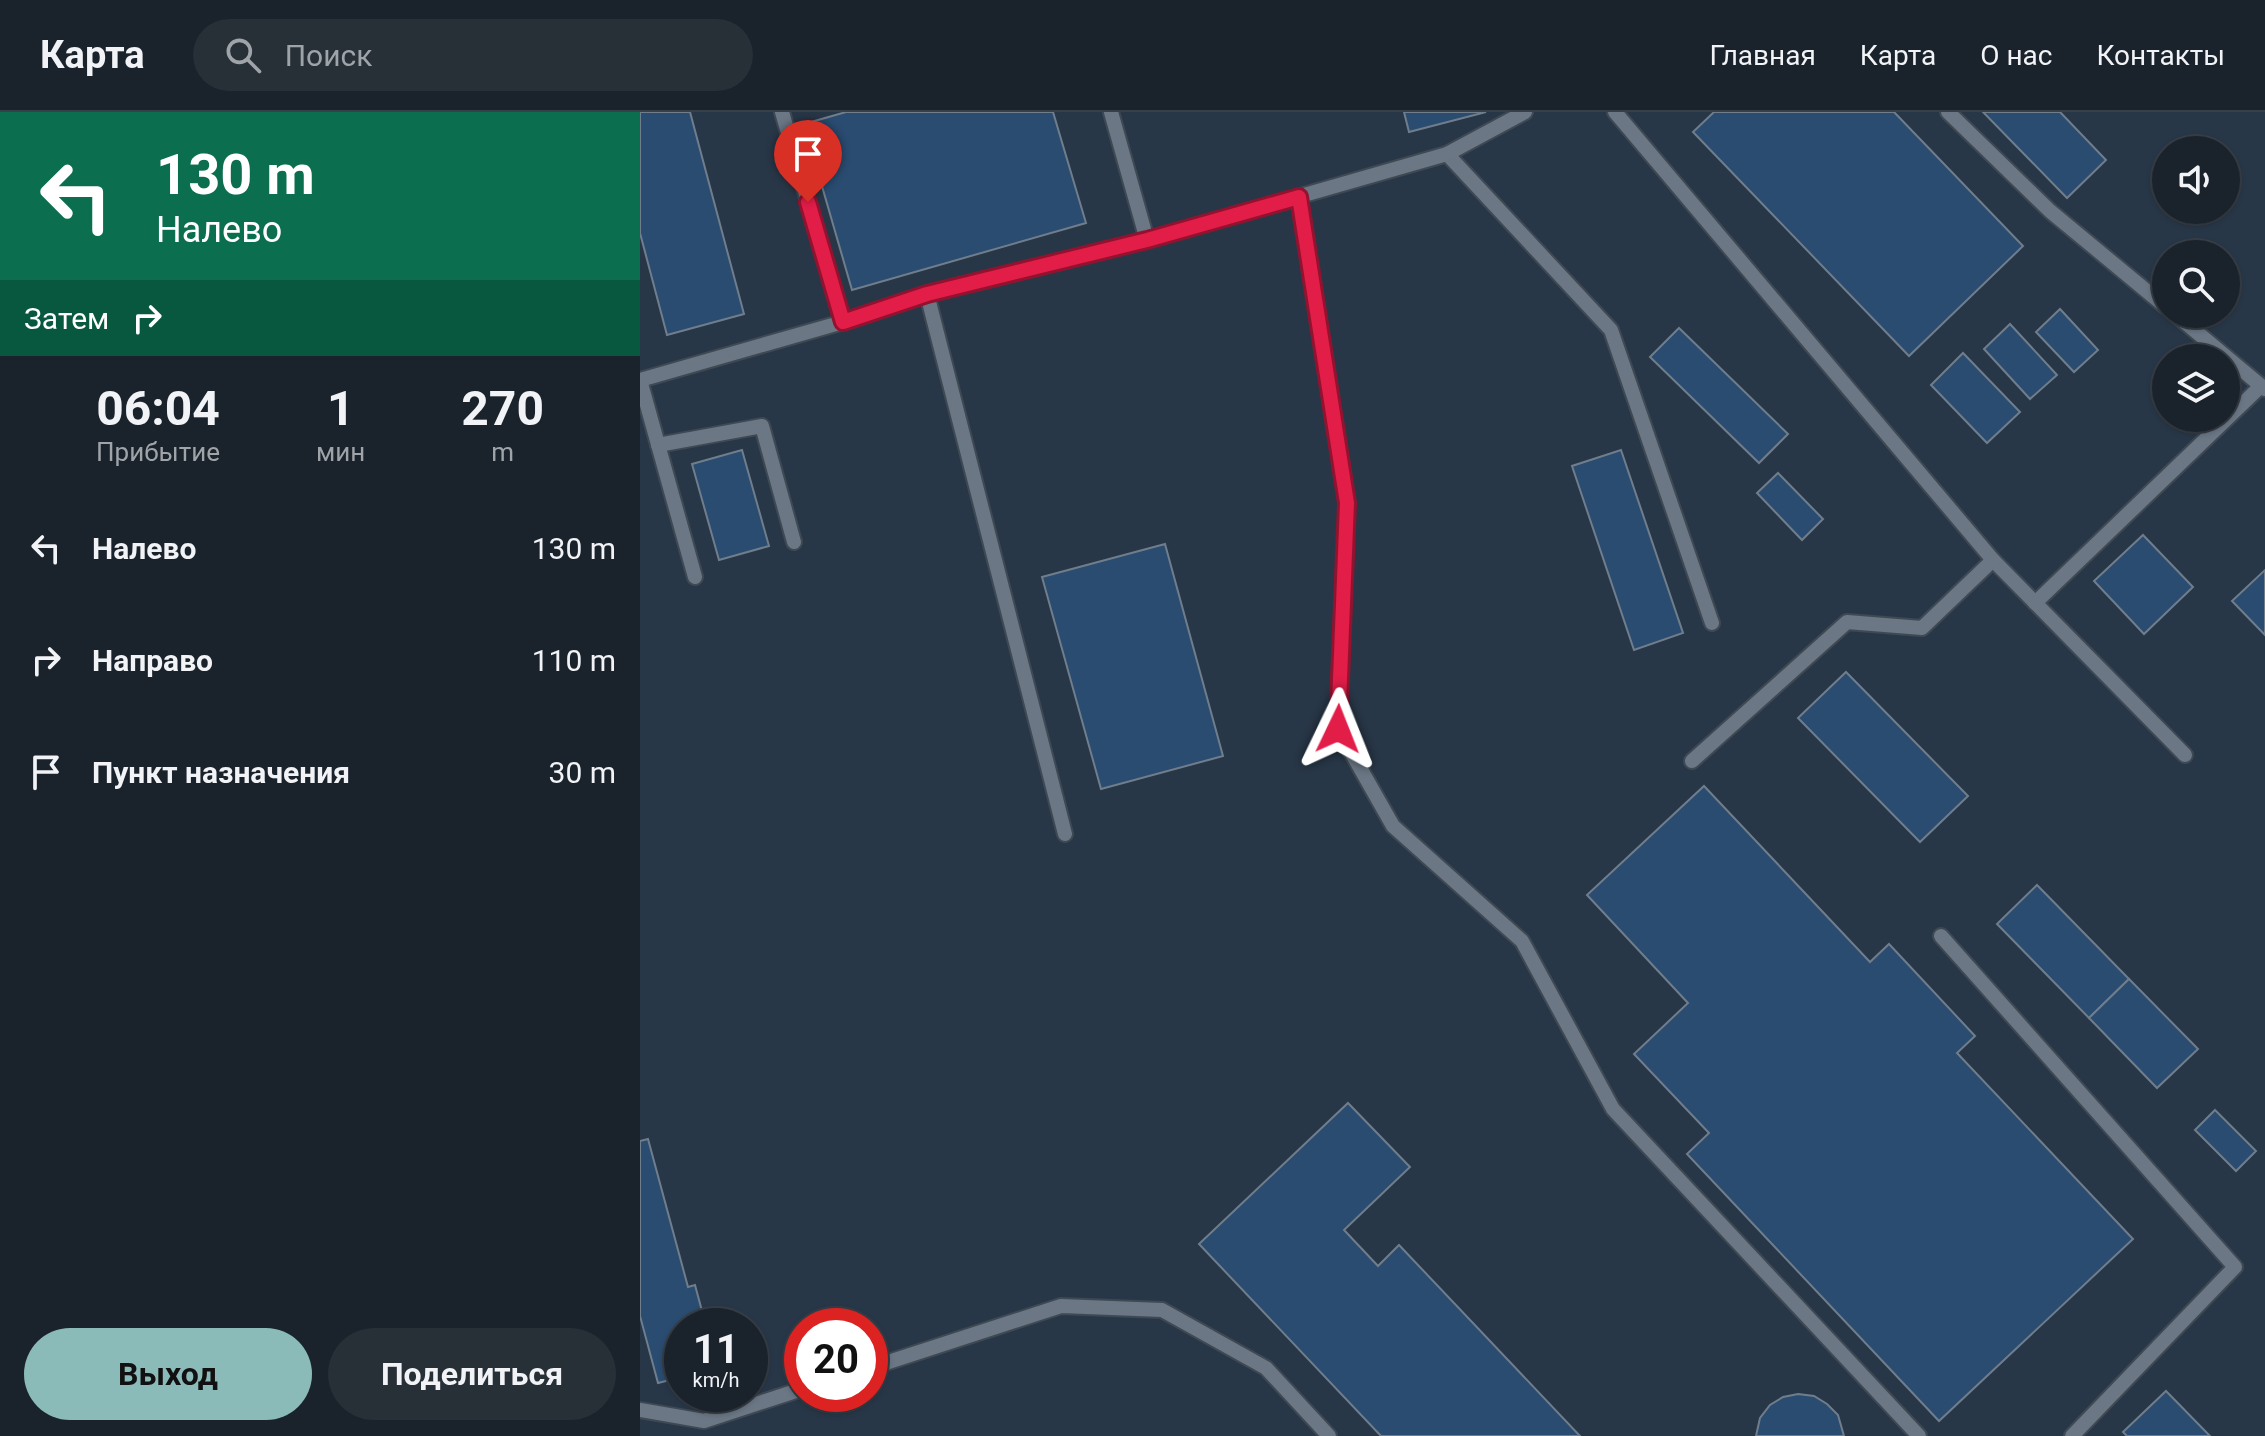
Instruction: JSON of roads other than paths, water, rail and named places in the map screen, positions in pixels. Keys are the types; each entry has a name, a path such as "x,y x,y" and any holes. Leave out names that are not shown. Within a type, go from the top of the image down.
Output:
{"lane":[{"path":"782,112 843,322"},
{"path":"1111,112 1147,240"},
{"path":"695,577 640,380 843,322 927,294 1147,240 1447,154 1525,112"},
{"path":"1615,112 1993,560 2185,755"},
{"path":"1948,112 2050,211 2152,295"},
{"path":"1447,154 1611,330 1712,623"},
{"path":"1299,197 1347,503 1338,729 1393,826 1522,941 1613,1109 1919,1436"},
{"path":"927,294 1065,834"},
{"path":"2035,603 2263,387 2192,328"},
{"path":"658,445 762,426 794,542"},
{"path":"1692,761 1847,622 1922,628 1993,560"},
{"path":"1941,936 2235,1267 2072,1436"},
{"path":"888,1362 1061,1306 1162,1310 1266,1368 1329,1436"},
{"path":"640,1410 704,1421 784,1395"}]}
